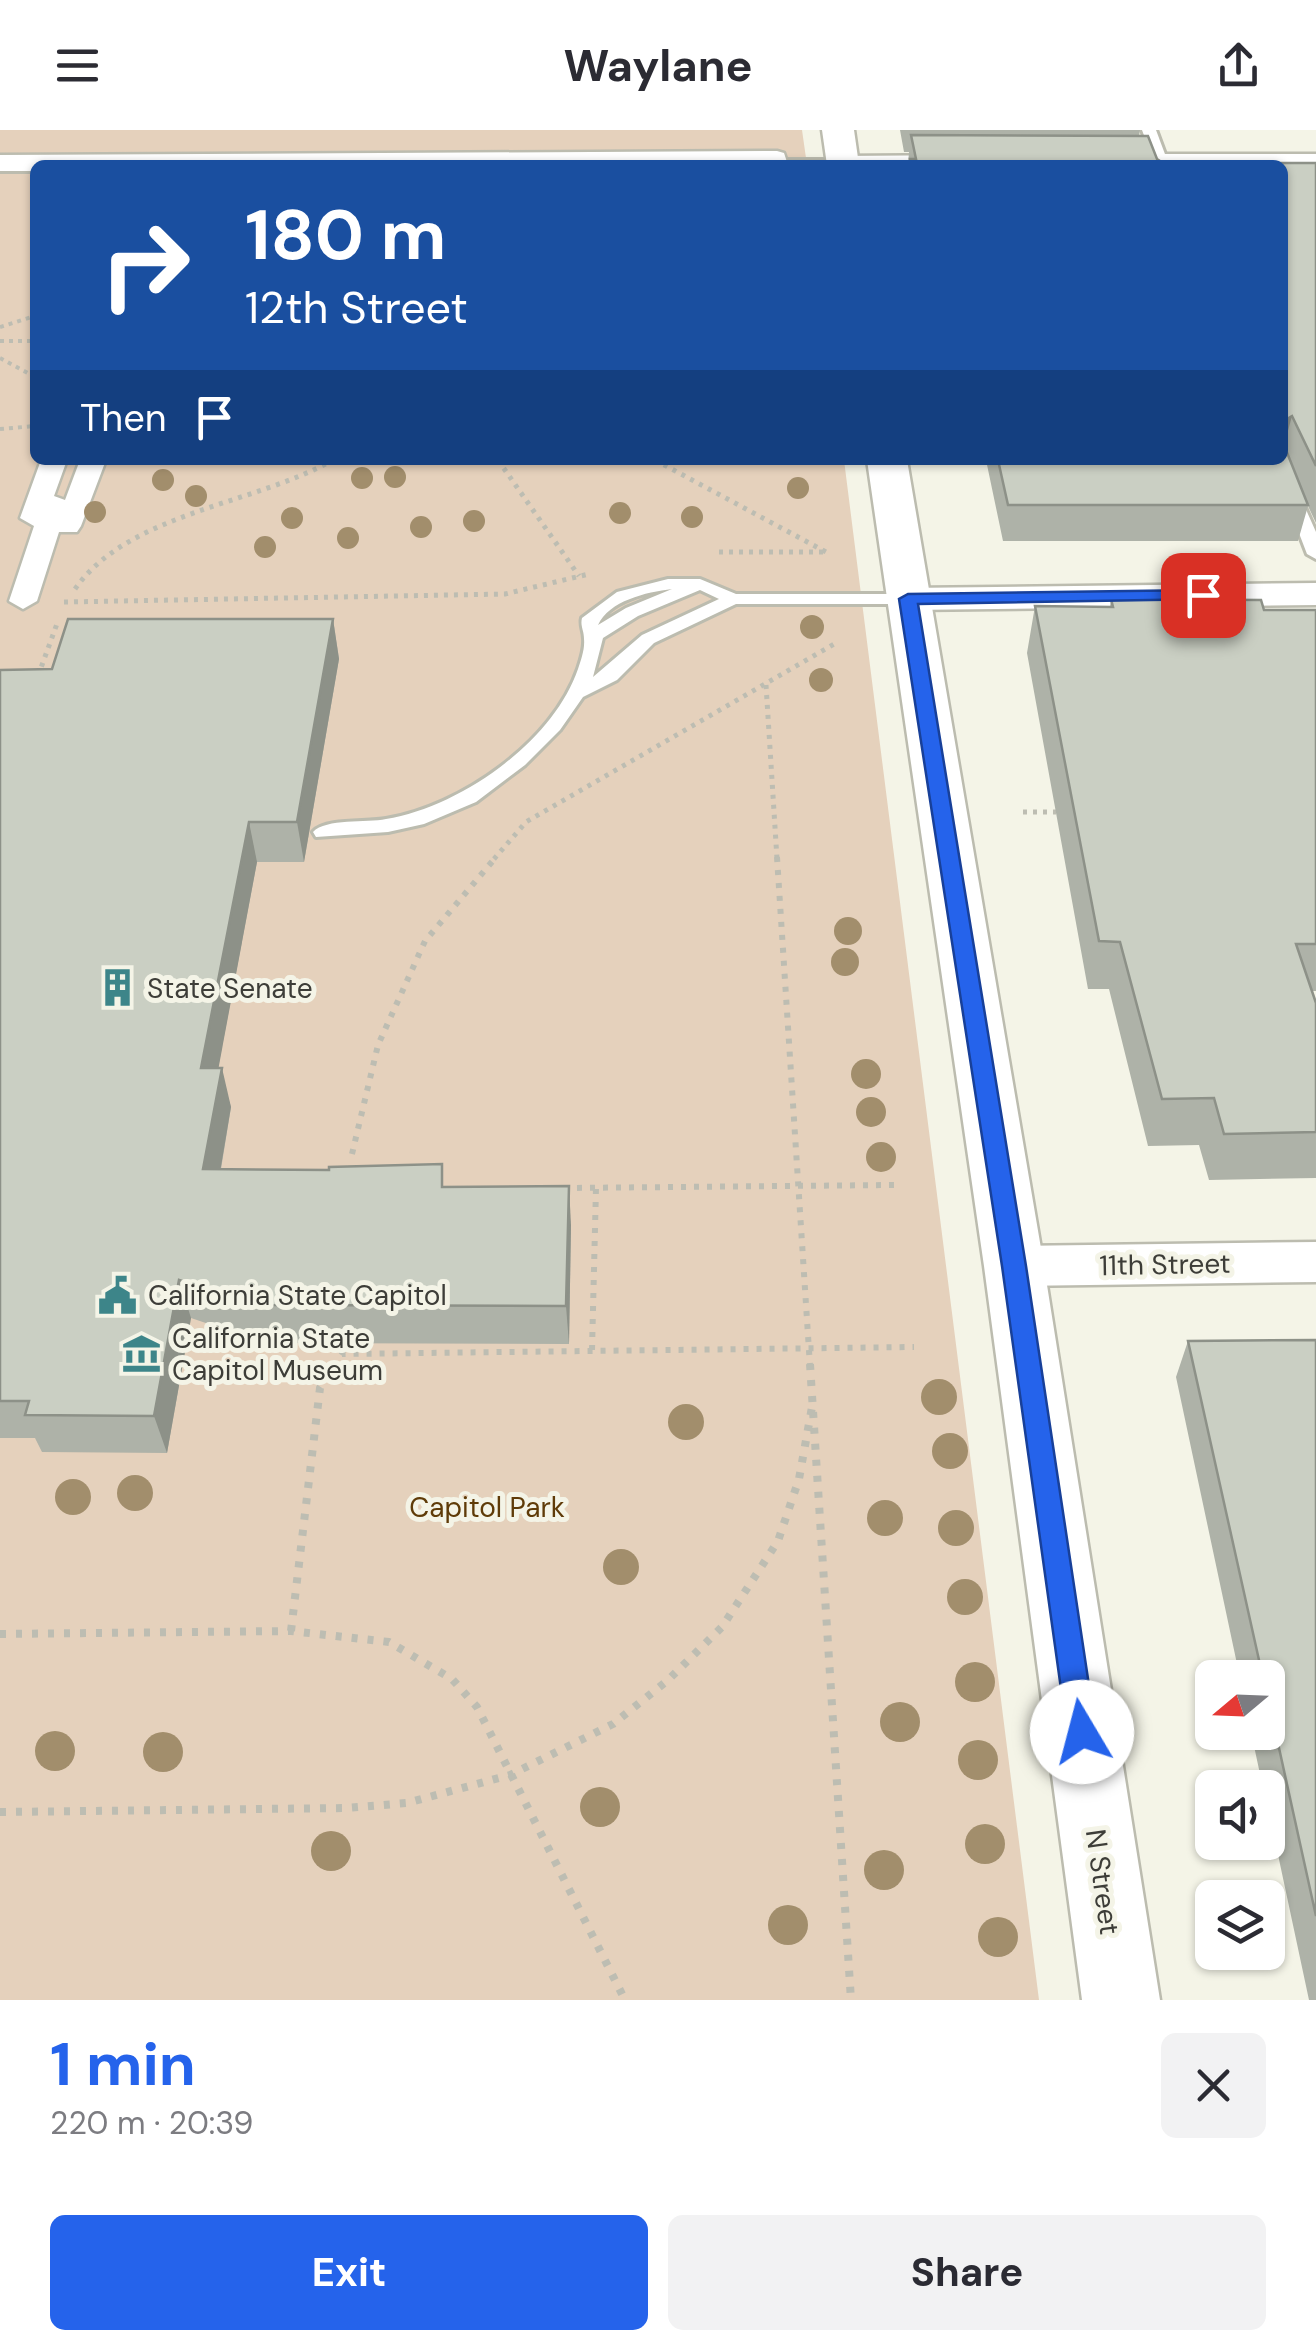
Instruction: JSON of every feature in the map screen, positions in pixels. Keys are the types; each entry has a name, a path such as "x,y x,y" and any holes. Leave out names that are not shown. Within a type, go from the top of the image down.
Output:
{"main road":[{"path":"838,130 842,160"},
{"name":"N Street","path":"888,465 1014,1266 1120,2000"}],"street":[{"path":"121,160 181,156 777,160"},
{"path":"1288,162 1316,162"},
{"path":"0,168 30,166"},
{"path":"0,168 30,171"},
{"path":"52,465 33,518 68,526 91,465"},
{"path":"23,601 67,465"},
{"path":"908,599 1316,594"},
{"name":"11th Street","path":"1014,1266 1316,1262"}],"lane":[{"path":"1149,130 1160,160"},
{"path":"1281,465 1316,554"},
{"path":"580,692 592,659 594,636 632,612 700,584 734,600"},
{"path":"323,832 409,822 476,796 513,769 580,692 610,676 648,639 734,600 908,599"}],"path":[{"path":"0,326 30,317"},
{"path":"0,341 30,341"},
{"path":"0,358 30,374"},
{"path":"0,421 3,428 30,426"},
{"path":"34,688 64,602 100,558 136,538 271,492 323,465"},
{"path":"502,465 580,576"},
{"path":"664,465 828,552 716,552"},
{"path":"23,601 506,594 597,572"},
{"path":"352,1154 378,1046 424,941 526,822 836,642"},
{"path":"766,685 851,2000"},
{"path":"1022,812 1056,812"},
{"path":"560,1188 894,1185"},
{"path":"592,1350 596,1188"},
{"path":"291,1631 320,1388 342,1354 914,1347"},
{"path":"0,1812 347,1808 407,1803 510,1775 613,1724 667,1681 722,1627 778,1541 799,1479 814,1396"},
{"path":"0,1634 291,1631 388,1642 452,1680 477,1707 625,2000"}],"green space":[{"name":"Capitol Park","path":"0,130 802,130 806,160 30,160 30,465 845,465 1039,2000 0,2000"}],"building":[{"path":"911,135 1148,136 1158,160 910,159 916,159"},
{"path":"1288,163 1316,163 1316,466 1292,416 1288,418"},
{"path":"1288,455 1308,505 1008,505 999,465 1288,465"},
{"path":"1111,599 1261,600 1264,610 1316,610 1316,944 1296,944 1316,1003 1316,1132 1224,1134 1214,1098 1162,1099 1120,942 1099,941 1035,606 1113,607"},
{"path":"68,619 333,619 297,822 249,822 201,1068 222,1068 203,1169 329,1170 442,1164 442,1187 569,1186 566,1306 255,1305 179,1280 154,1416 25,1415 29,1401 0,1401 0,670 52,669"},
{"path":"1316,1340 1316,1916 1279,1750 1285,1750 1285,1660 1259,1660 1188,1341"}],"place":[{"name":"State Senate","path":"117,988"},
{"name":"California State Capitol","path":"118,1295"},
{"name":"California State Capitol Museum","path":"142,1354"}],"route":[{"path":"1082,1732 1014,1266 908,599 1203,595"}]}
